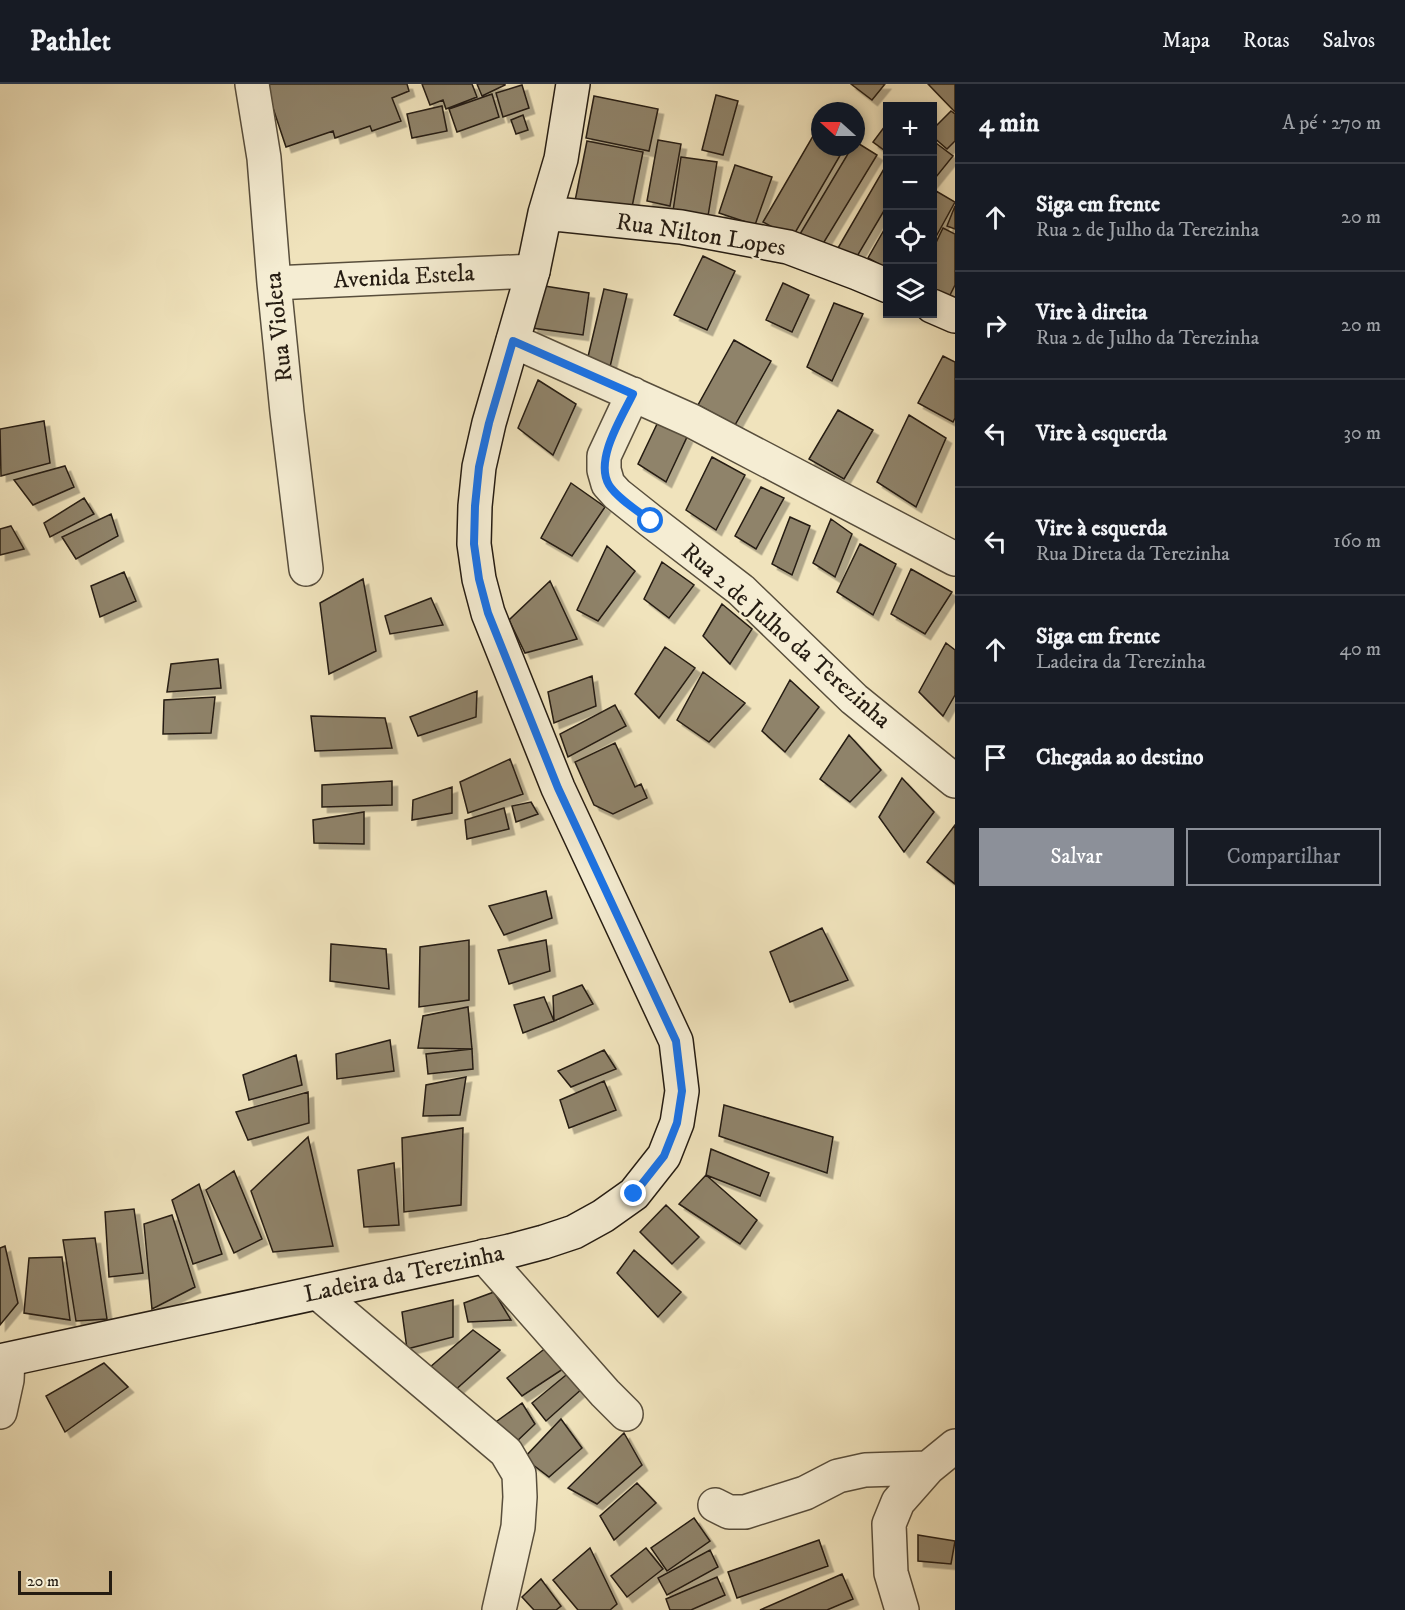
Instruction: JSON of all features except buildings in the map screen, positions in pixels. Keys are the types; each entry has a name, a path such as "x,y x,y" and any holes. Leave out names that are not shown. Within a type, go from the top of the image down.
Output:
{"street":[{"name":"Rua Violeta","path":"252,84 264,158 287,412 306,569"},
{"name":"Ladeira da Terezinha","path":"4,1361 544,1242 574,1232 603,1216 634,1194 664,1156 677,1123 682,1091 676,1041 558,788 488,613 479,579 474,544 479,467 561,159 564,89"},
{"name":"Rua Nilton Lopes","path":"545,213 681,227 788,247 883,284"},
{"name":"Avenida Estela","path":"274,283 533,271"},
{"path":"937,308 955,316"},
{"path":"513,341 692,421 955,559"},
{"name":"Rua 2 de Julho da Terezinha","path":"633,394 604,456 604,470 608,484 617,494 741,590 854,699 955,781"},
{"path":"483,1256 626,1414"},
{"path":"318,1293 507,1452 519,1474 520,1497 518,1527 499,1610"},
{"path":"0,1412 7,1380 4,1361"},
{"path":"902,1610 891,1573 889,1524 898,1502 928,1468 955,1446"},
{"path":"715,1505 729,1512 745,1512 805,1493 838,1476 865,1470 928,1468"}],"route":[{"path":"634,1194 664,1156 677,1123 682,1091 676,1041 558,788 488,613 479,579 474,544 479,467 489,423 513,341 633,394 604,456 604,470 608,484 617,494 651,521"}]}
